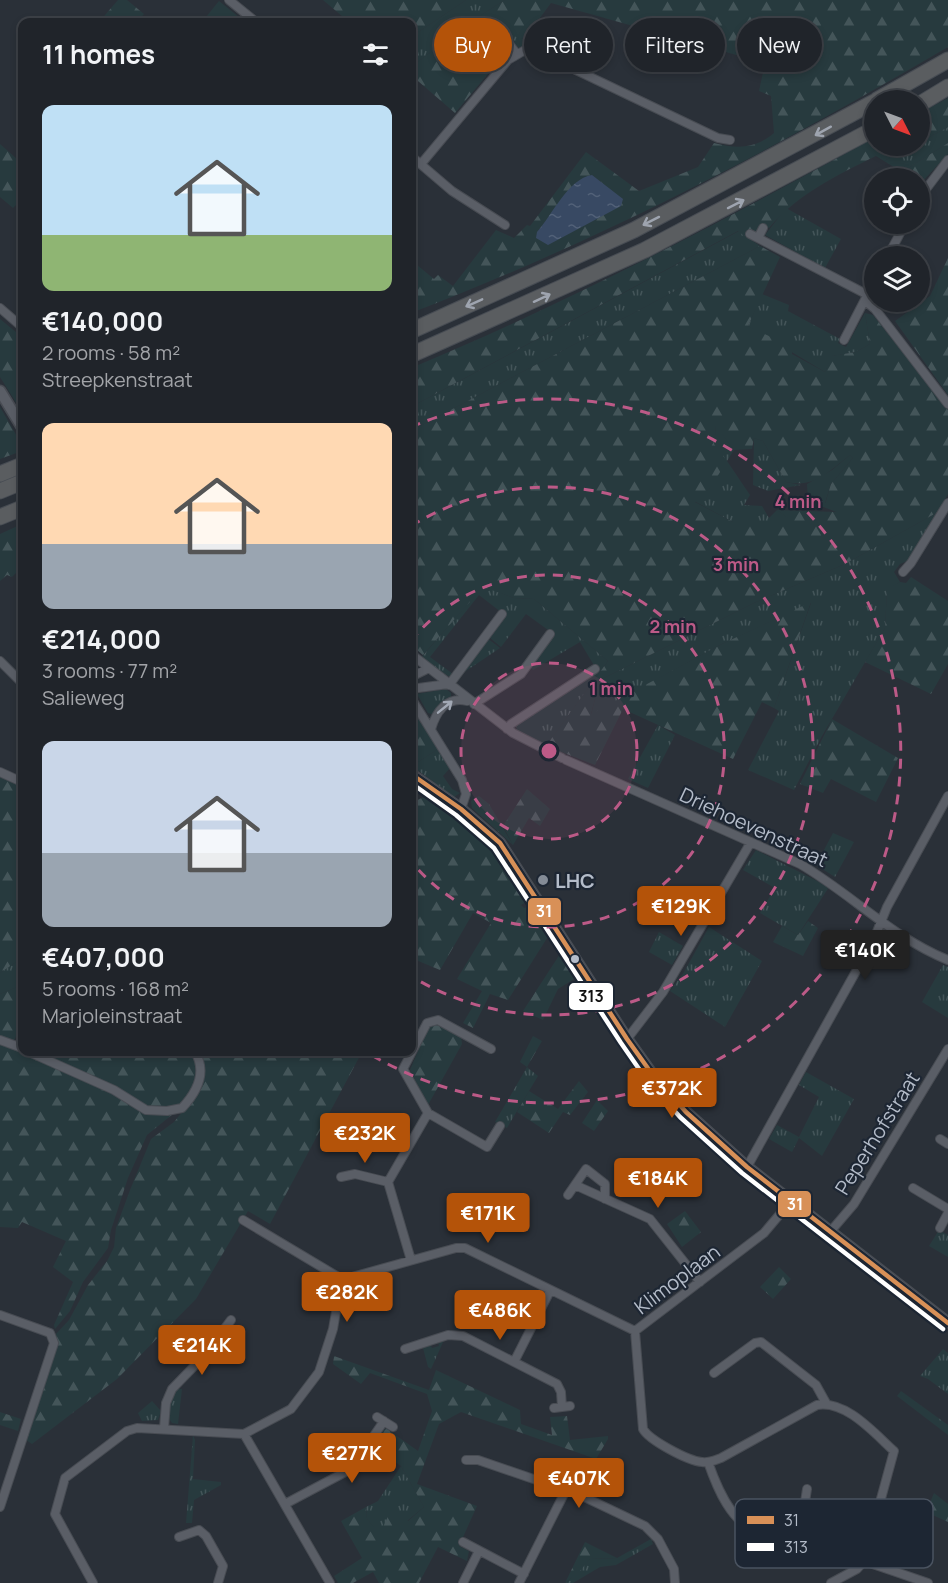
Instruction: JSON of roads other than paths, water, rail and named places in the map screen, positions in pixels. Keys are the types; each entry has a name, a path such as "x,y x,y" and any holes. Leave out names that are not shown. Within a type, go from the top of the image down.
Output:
{"highway":[{"path":"895,90 948,60"},
{"path":"930,98 948,87"},
{"path":"416,329 634,230 864,107"},
{"path":"416,353 522,308 645,250 864,134"},
{"path":"0,474 18,467"},
{"path":"0,491 18,484"},
{"path":"0,517 18,510"}],"street":[{"path":"229,0 251,18"},
{"path":"512,48 516,53"},
{"path":"421,164 516,53 525,50 536,51 718,138 730,140"},
{"path":"416,160 461,197 505,225"},
{"path":"930,184 948,160"},
{"path":"758,238 763,228"},
{"path":"750,234 864,297"},
{"path":"844,340 864,302"},
{"path":"0,308 18,324"},
{"path":"877,312 948,404"},
{"path":"0,391 18,420"},
{"path":"903,572 948,503"},
{"path":"416,688 448,685 502,614"},
{"path":"431,729 437,714 446,704 456,699 472,703 521,674 550,634"},
{"name":"Driehoevenstraat","path":"416,658 507,729 540,749 751,842 826,879 882,921 948,960"},
{"path":"0,661 18,678"},
{"path":"416,674 429,668"},
{"path":"507,729 511,724 595,669"},
{"path":"416,706 465,788 461,809"},
{"path":"0,772 18,780"},
{"path":"416,778 483,827 512,859 627,1039 673,1098 701,1127 747,1167 948,1323"},
{"path":"747,1167 948,796"},
{"path":"627,1039 663,992 751,842"},
{"path":"416,1044 427,1023 438,1020 491,1049"},
{"path":"0,1040 18,1047"},
{"name":"Peperhofstraat","path":"831,1232 854,1204 948,1049"},
{"path":"38,1056 114,1090 146,1110 167,1111 182,1108 191,1098 200,1078 197,1056"},
{"path":"410,1056 403,1069 428,1113 487,1147 500,1126"},
{"path":"411,1260 388,1182 428,1113"},
{"path":"940,1139 948,1144"},
{"path":"568,1195 586,1169 605,1184 604,1199"},
{"path":"341,1177 355,1174 388,1182"},
{"path":"574,1185 650,1219 700,1282"},
{"path":"913,1188 948,1211 940,1228"},
{"name":"Klimoplaan","path":"345,1281 411,1260 465,1248 635,1331 764,1233 790,1201"},
{"path":"93,1583 55,1514 60,1487 65,1478 127,1431 137,1428 244,1434 291,1409 319,1371 333,1329 340,1289 345,1281 243,1220"},
{"path":"514,1362 550,1291"},
{"path":"0,1315 50,1333 54,1344 0,1507"},
{"path":"164,1428 166,1403 172,1389 205,1355 231,1320"},
{"path":"635,1331 640,1420 645,1432 688,1458 708,1462 721,1458 817,1405 826,1403 844,1409 894,1451 881,1499"},
{"path":"405,1349 455,1334 557,1384 561,1392 562,1406"},
{"path":"714,1373 755,1343 761,1342 816,1385 826,1403"},
{"path":"418,1344 422,1354"},
{"path":"285,1504 351,1469 380,1419 393,1427"},
{"path":"244,1434 330,1583"},
{"path":"466,1460 478,1460 566,1490 652,1532 674,1569 675,1583 669,1583"},
{"path":"708,1462 735,1515"},
{"path":"805,1499 807,1489"},
{"path":"519,1583 566,1490"},
{"path":"179,1537 199,1530 206,1536 223,1566 218,1583"},
{"path":"463,1542 524,1574"},
{"path":"463,1583 479,1551"},
{"path":"831,1583 858,1568"},
{"path":"884,1568 928,1583"}],"water":[{"path":"592,175 623,199 621,206 548,245 536,238 537,232 568,190 583,178"}],"place":[{"name":"LHC","path":"543,880"}]}
